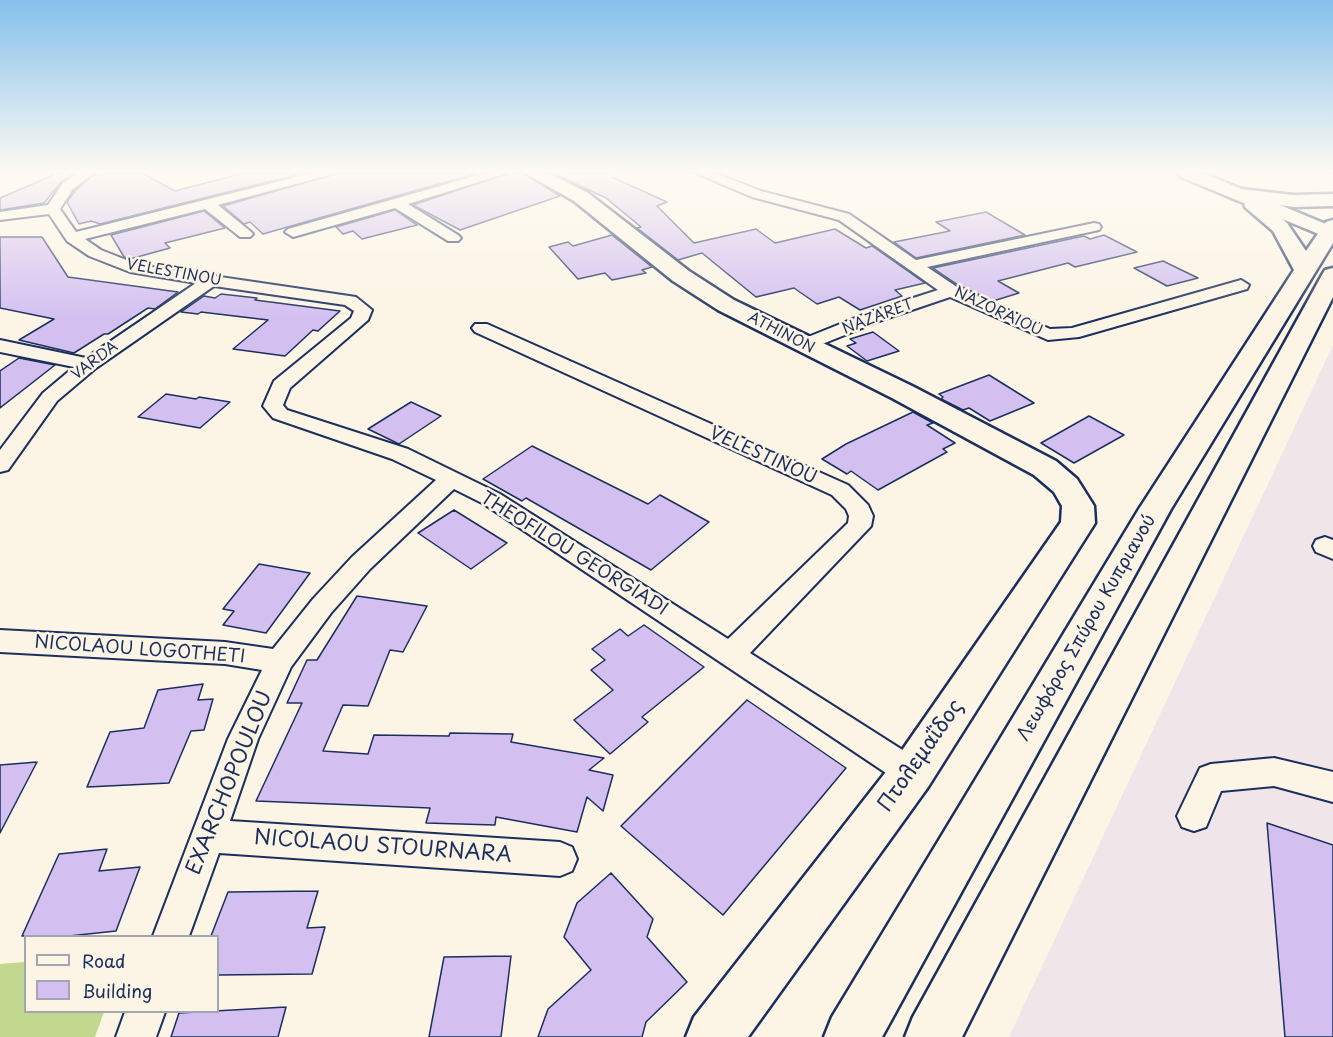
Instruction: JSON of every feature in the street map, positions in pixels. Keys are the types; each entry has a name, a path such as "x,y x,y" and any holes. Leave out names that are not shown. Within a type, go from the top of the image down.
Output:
{"main road":[{"name":"ATHINON","path":"612,221 681,276 717,299 903,392 1045,468"},
{"path":"1272,221 1285,233 1306,271"},
{"path":"1302,221 1331,233"},
{"name":"Λεωφόρος Σπύρου Κυπριανού","path":"852,1037 1150,518 1331,233"},
{"path":"933,1037 1330,286"},
{"name":"Πτολεμαΐδος","path":"714,1037 912,773 1078,523 1078,506 1066,486 1045,468"}],"street":[{"name":"VELESTINOU","path":"61,221 72,238 95,253 136,269 350,300 363,310"},
{"path":"72,238 138,221"},
{"path":"229,221 244,234"},
{"path":"293,232 331,221"},
{"path":"426,221 453,238"},
{"name":"NAZORAIOU","path":"851,221 951,291 1030,329 1056,336 1241,285"},
{"path":"914,265 1094,227"},
{"name":"VARDA","path":"0,465 50,397 89,364 211,280"},
{"name":"NAZARET","path":"805,345 876,316 951,291"},
{"name":"THEOFILOU GEORGIADI","path":"363,310 359,320 281,385 275,395 273,406 280,414 290,419 343,433 400,454 492,499 912,773"},
{"name":"VELESTINOU","path":"481,328 840,490 856,505 861,516 858,526 731,654"},
{"path":"0,346 89,364"},
{"name":"EXARCHOPOULOU","path":"171,935 243,739 280,661 322,606 361,563 450,480"},
{"name":"NICOLAOU LOGOTHETI","path":"0,641 225,653 280,661"},
{"path":"1194,816 1211,778 1274,772 1333,787"},
{"name":"NICOLAOU STOURNARA","path":"206,836 560,859"},
{"path":"136,1037 144,1013"}],"shaded area":[{"path":"1333,345 1333,1037 1009,1037"}],"green space":[{"path":"24,962 24,1013 104,1013 95,1037 0,1037 0,964"}],"building":[{"path":"92,221 110,221 100,224"},
{"path":"164,221 217,221 225,228 165,243 170,248 130,259 124,257 111,235"},
{"path":"241,221 307,221 263,234 250,222 244,224"},
{"path":"355,221 412,221 417,225 362,239 353,231 343,234 336,227"},
{"path":"444,221 485,221 460,230"},
{"path":"634,221 672,221 694,243 756,229 775,243 835,229 866,248 872,246 925,283 895,290 902,296 860,310 839,297 817,304 794,288 756,297 702,253 678,260 637,228 641,227"},
{"path":"1002,221 1025,235 916,258 894,242 950,231 936,222"},
{"path":"612,235 652,267 642,270 646,273 612,280 605,273 578,279 549,247 568,242 573,246"},
{"path":"1104,235 1137,252 1075,267 1068,263 998,281 1019,293 993,301 958,285 933,268 1084,236 1090,239"},
{"path":"0,237 42,237 68,277 178,292 155,309 148,308 74,353 19,340 54,319 0,308"},
{"path":"1163,261 1198,278 1167,286 1134,268"},
{"path":"221,294 340,311 318,331 313,330 285,356 233,349 268,320 201,312 198,314 181,312 204,296 215,298"},
{"path":"873,332 899,351 867,361 847,346 856,343 850,339"},
{"path":"19,358 55,365 0,408 0,371"},
{"path":"989,375 1034,403 990,421 969,408 963,410 941,399 943,397 939,394"},
{"path":"166,394 230,402 200,428 138,417"},
{"path":"411,402 441,416 399,444 368,429"},
{"path":"913,412 933,423 927,425 955,443 943,449 947,452 878,490 851,471 847,474 822,459 846,444"},
{"path":"1089,416 1124,435 1074,463 1041,443"},
{"path":"532,446 648,504 660,495 709,522 651,570 526,498 522,501 483,479"},
{"path":"454,510 507,543 471,569 418,533"},
{"path":"259,564 310,573 266,633 223,625 234,611 223,609"},
{"path":"357,596 427,606 403,652 390,650 368,706 343,705 323,751 368,754 374,735 513,734 511,742 604,758 589,770 613,775 603,811 587,797 577,832 496,817 495,825 426,823 430,808 256,801 302,703 287,703 307,660 317,660"},
{"path":"644,625 704,667 642,717 648,722 610,754 574,720 613,690 591,670 605,660 592,649 620,629 628,636"},
{"path":"203,684 198,700 213,699 204,730 191,731 169,783 87,787 110,732 144,728 158,690"},
{"path":"747,700 846,768 723,915 621,826"},
{"path":"37,762 0,833 0,765"},
{"path":"1267,823 1333,845 1333,1037 1285,1037"},
{"path":"107,849 99,871 140,867 116,931 78,935 22,936 59,854"},
{"path":"611,873 653,919 647,937 687,982 646,1022 642,1037 538,1037 548,1009 591,970 564,937 577,903"},
{"path":"318,891 307,928 325,927 312,974 219,975 219,935 211,935 228,892"},
{"path":"511,956 501,1037 429,1037 444,957"},
{"path":"286,1007 278,1037 171,1037 179,1013 219,1013 219,1011"}]}
